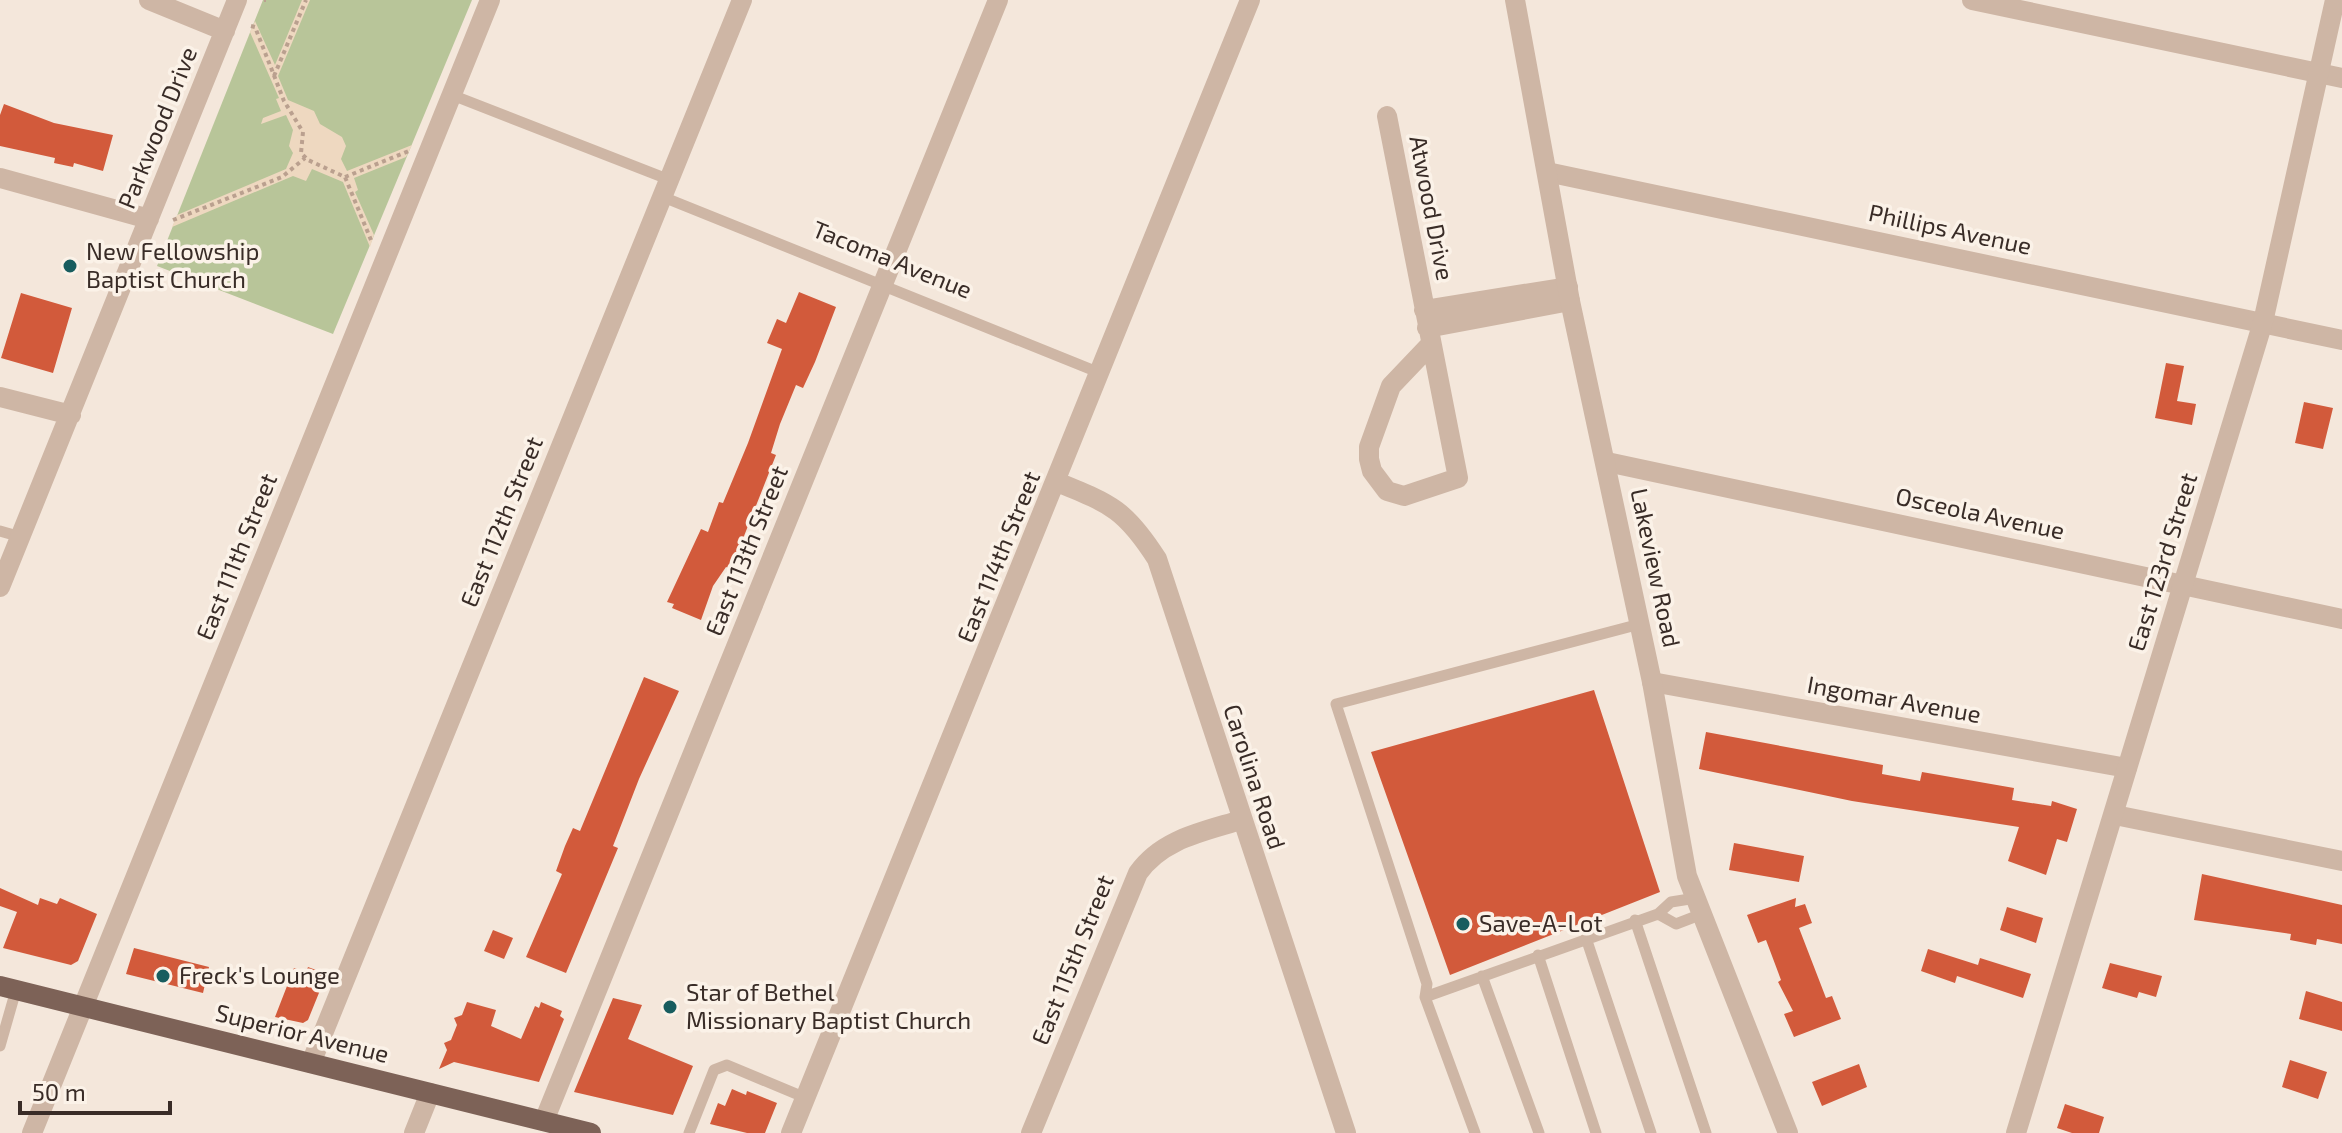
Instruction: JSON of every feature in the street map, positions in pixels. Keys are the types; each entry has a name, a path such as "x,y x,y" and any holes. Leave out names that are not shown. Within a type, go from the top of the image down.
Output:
{"main road":[{"name":"Superior Avenue","path":"8,988 591,1133"}],"street":[{"path":"149,0 225,31"},
{"name":"Parkwood Drive","path":"0,587 237,0"},
{"name":"East 111th Street","path":"32,1133 490,0"},
{"name":"East 112th Street","path":"311,1063 742,0"},
{"name":"East 113th Street","path":"544,1121 998,0"},
{"name":"East 114th Street","path":"791,1133 1250,0"},
{"name":"Lakeview Road","path":"1515,0 1569,294 1652,682 1687,876 1788,1133"},
{"path":"1972,0 2342,78"},
{"name":"East 123rd Street","path":"2016,1133 2263,322 2335,0"},
{"name":"Atwood Drive","path":"1387,116 1428,328 1458,478 1404,496 1387,491 1372,471 1369,447 1391,386 1428,328 1569,294"},
{"name":"Phillips Avenue","path":"1547,172 2342,340"},
{"path":"0,178 149,219"},
{"path":"0,397 71,415"},
{"name":"Osceola Avenue","path":"1607,462 2342,619"},
{"name":"Carolina Road","path":"1057,482 1110,504 1135,524 1157,559 1346,1133"},
{"name":"Ingomar Avenue","path":"1652,682 2127,768"},
{"path":"2115,815 2342,861"},
{"name":"East 115th Street","path":"1031,1133 1138,873 1155,853 1171,843 1241,820"},
{"path":"414,1133 430,1093"}],"lane":[{"name":"Tacoma Avenue","path":"452,95 884,284 1101,373"},
{"path":"0,531 21,537"},
{"path":"1475,1133 1425,997 1427,984 1336,704 1640,624"},
{"path":"1425,997 1658,914 1671,902 1699,906"},
{"path":"1658,914 1676,924 1699,906"},
{"path":"1635,920 1706,1133"},
{"path":"1586,938 1651,1133"},
{"path":"1538,955 1596,1133"},
{"path":"1482,976 1539,1133"},
{"path":"0,1046 8,988"},
{"path":"689,1133 714,1070 727,1065 806,1098"}],"path":[{"path":"274,76 306,0"},
{"path":"251,26 255,27 274,76 303,132 300,145 305,158 345,177 371,240 376,243"},
{"path":"345,177 407,151 413,153"},
{"path":"173,220 282,177 305,158"}],"green space":[{"path":"263,0 472,0 333,334 157,266"}],"shaded area":[{"path":"302,0 310,0 278,76 288,100 314,111 320,124 342,137 346,146 341,159 347,171 412,145 406,157 354,178 358,190 355,192 374,235 370,247 343,182 312,169 306,181 293,176 172,227 177,215 286,169 293,153 289,146 293,130 286,115 261,124 263,118 281,111 276,99 279,98 250,32 255,21 275,65"}],"building":[{"path":"4,104 54,123 113,135 103,171 74,163 73,167 54,163 55,158 0,146 0,115"},
{"path":"799,292 836,307 803,388 796,385 780,424 771,453 776,455 731,569 726,567 713,586 701,620 672,608 674,604 667,602 701,529 708,532 719,502 723,503 782,349 767,343 777,319 786,323"},
{"path":"21,293 72,308 53,373 1,358"},
{"path":"2166,363 2184,366 2177,401 2196,404 2192,425 2155,418"},
{"path":"2304,402 2333,408 2323,449 2295,443"},
{"path":"644,677 679,691 639,779 613,846 618,848 566,973 526,957 562,874 556,871 565,846 573,828 580,831"},
{"path":"1594,690 1660,892 1450,975 1371,752"},
{"path":"1706,732 1883,765 1882,774 1920,781 1922,772 2014,788 2012,800 2051,806 2052,801 2077,809 2067,842 2057,839 2046,875 2008,861 2019,827 1852,801 1699,769"},
{"path":"1734,843 1804,856 1799,882 1729,870"},
{"path":"2202,874 2342,905 2342,944 2317,939 2316,945 2290,940 2291,934 2194,920"},
{"path":"0,888 38,905 40,898 57,904 60,898 97,914 78,961 71,965 3,948 17,912 0,906"},
{"path":"1796,898 1795,907 1805,904 1812,923 1799,928 1826,998 1832,996 1841,1019 1794,1037 1784,1014 1793,1011 1778,982 1781,980 1766,940 1758,943 1747,915"},
{"path":"2007,907 2043,918 2036,943 2000,930"},
{"path":"493,930 513,938 504,959 484,951"},
{"path":"134,948 209,967 203,993 126,974"},
{"path":"1928,949 1978,965 1980,958 2031,974 2023,998 1957,976 1955,983 1921,971"},
{"path":"2110,963 2162,976 2156,997 2139,992 2137,998 2102,988"},
{"path":"308,967 324,973 325,978 308,1020 303,1023 275,1017 294,968 306,972"},
{"path":"2306,991 2342,1002 2342,1031 2299,1019"},
{"path":"613,998 642,1005 628,1039 693,1066 673,1115 574,1092"},
{"path":"467,1002 496,1010 491,1026 521,1039 535,1006 539,1008 541,1002 562,1011 560,1016 564,1019 539,1082 454,1062 439,1069 447,1050 444,1043 451,1040 457,1025 454,1018 462,1015"},
{"path":"2290,1060 2327,1072 2318,1099 2282,1087"},
{"path":"1859,1064 1867,1087 1822,1106 1812,1082"},
{"path":"732,1089 746,1095 747,1091 777,1103 765,1133 747,1133 710,1124 718,1103 725,1106"},
{"path":"2065,1104 2104,1117 2099,1133 2072,1133 2057,1128"}],"place":[{"name":"New Fellowship Baptist Church","path":"70,266"},
{"name":"Save-A-Lot","path":"1463,924"},
{"name":"Freck's Lounge","path":"163,976"},
{"name":"Star of Bethel Missionary Baptist Church","path":"670,1007"}]}
